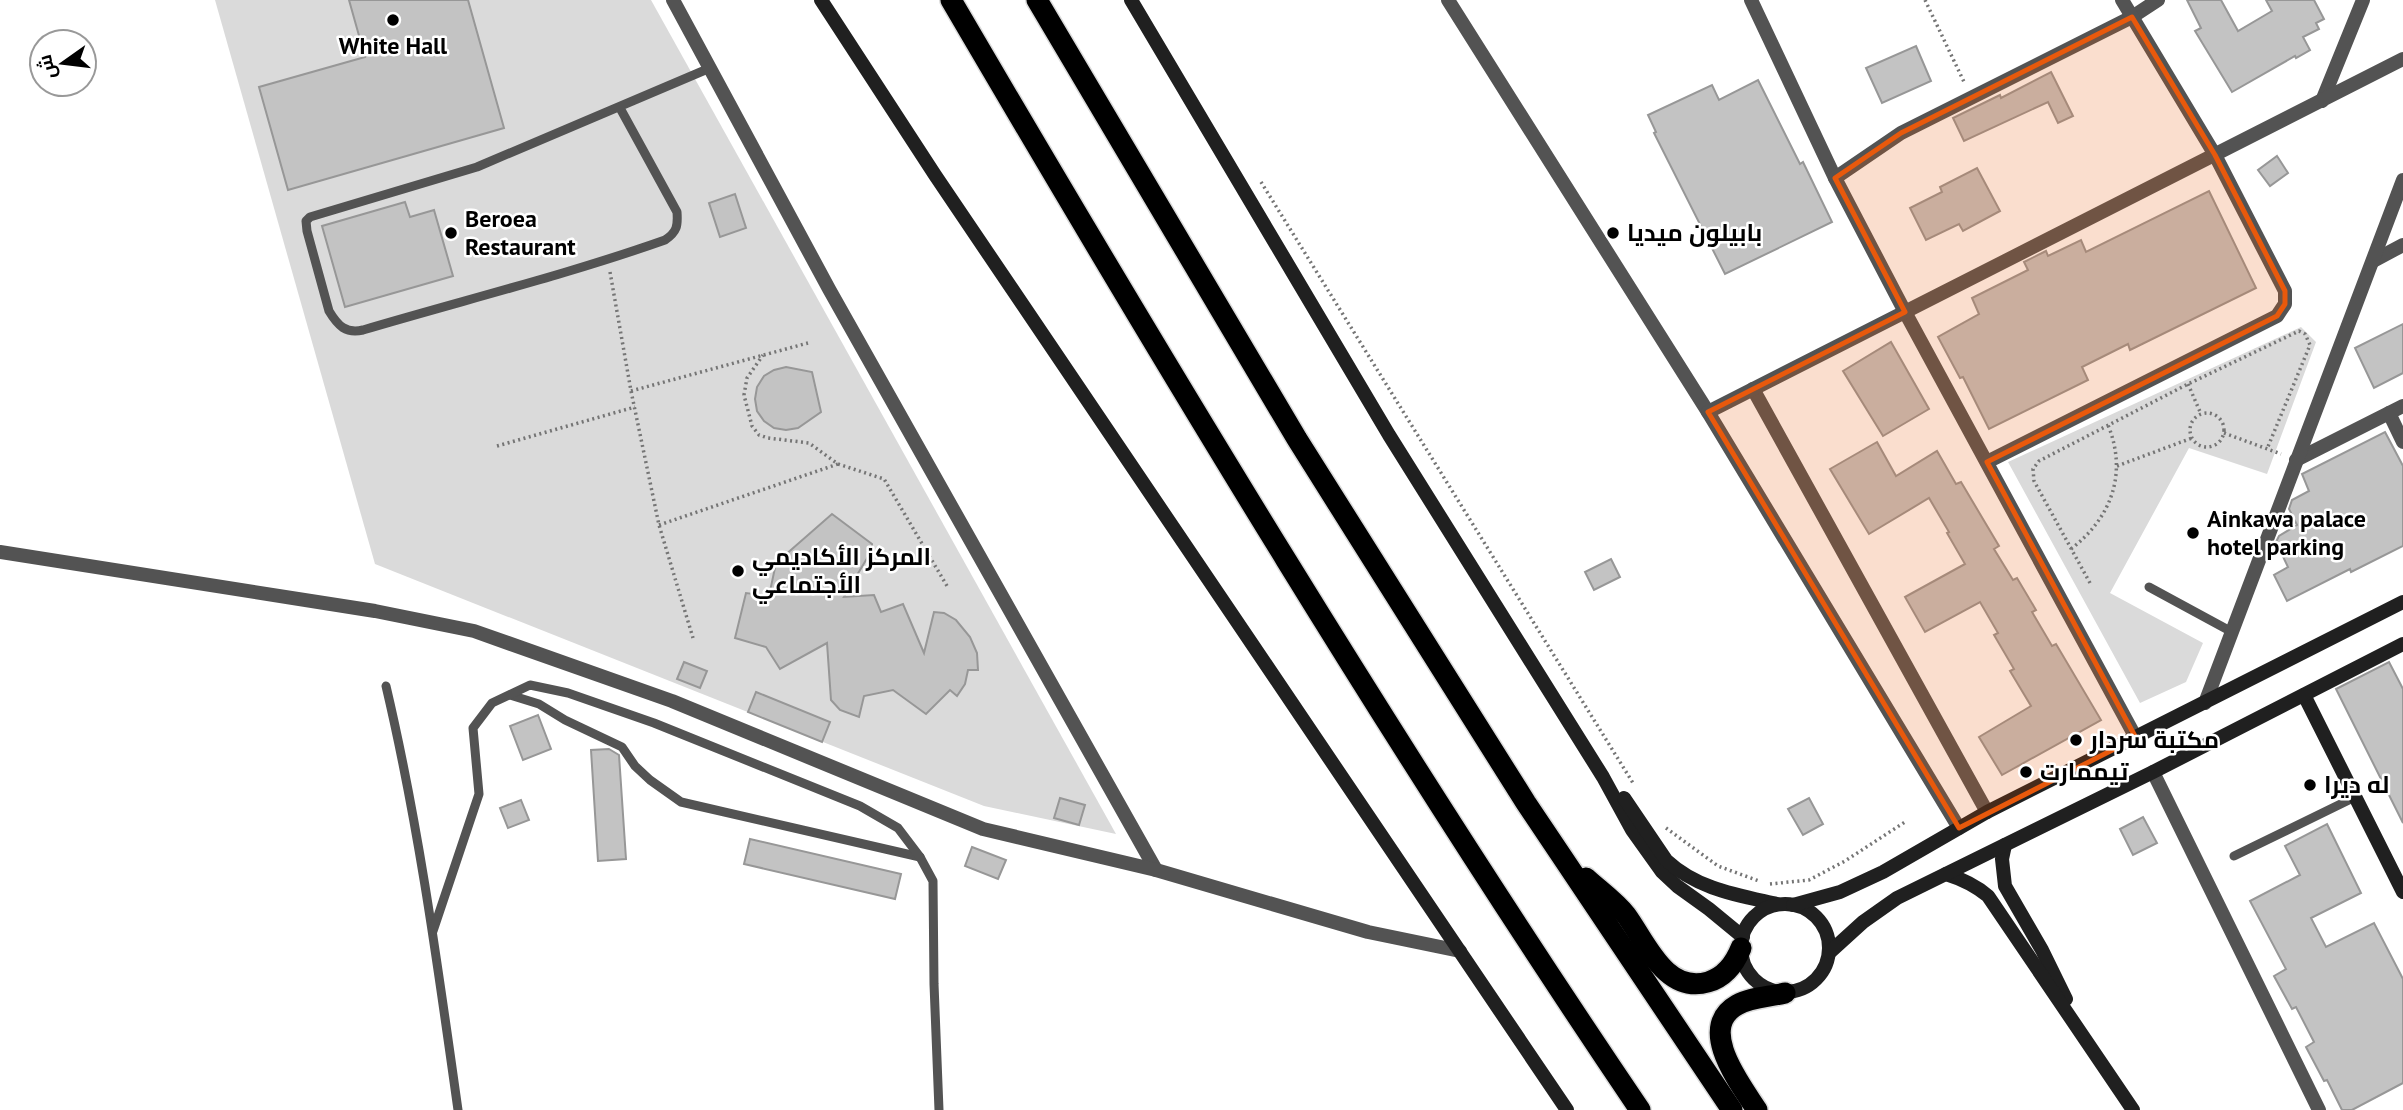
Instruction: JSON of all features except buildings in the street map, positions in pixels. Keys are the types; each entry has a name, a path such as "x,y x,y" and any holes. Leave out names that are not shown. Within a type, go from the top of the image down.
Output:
{"highway":[{"path":"951,0 1257,513 1434,795 1640,1110"},
{"path":"1037,0 1297,439 1564,859 1732,1110"},
{"path":"1564,859 1624,912 1664,970 1678,979 1693,983 1717,978 1737,959 1742,942"},
{"path":"1757,1110 1727,1063 1721,1030 1729,1011 1737,1004 1785,993"}],"street":[{"path":"673,0 829,289 1156,870"},
{"path":"821,0 935,174 1567,1110"},
{"path":"1132,0 1382,424 1603,776 1632,830 1662,872 1677,887 1709,909 1742,942 1748,972 1758,983 1770,990 1785,993 1810,986 1820,977 1830,953 1829,939 1816,917 1806,909 1700,884 1675,868 1666,860 1625,799 1603,776"},
{"path":"1448,0 1709,412 1959,828"},
{"path":"1751,0 1835,178 2136,738"},
{"path":"1987,462 2277,316 2285,304 2285,291 2215,155 2122,0"},
{"path":"1835,178 1900,133 2132,16 2158,0"},
{"path":"2322,101 2362,0"},
{"path":"1709,412 2403,59"},
{"path":"2205,703 2403,180"},
{"path":"2372,261 2403,245"},
{"path":"1753,390 1987,812"},
{"path":"2296,460 2403,406"},
{"path":"2389,413 2403,442"},
{"path":"0,552 375,611 474,631 672,701 983,829 1156,870 1368,932 1461,951"},
{"path":"1742,942 1756,915 1786,904 1840,892 1883,872 1987,812 2403,603"},
{"path":"1830,953 1880,909 2403,644"},
{"path":"2304,695 2403,892"},
{"path":"2153,772 2319,1110"},
{"path":"2005,845 2002,859 2005,886 2059,982 2076,1023"},
{"path":"1945,874 1961,878 1988,896 2133,1110"}],"lane":[{"path":"620,108 677,212 678,225 674,234 665,240 607,260 352,332 342,328 329,311 307,231 306,221 315,215 477,167 710,68"},
{"path":"2149,587 2232,632"},
{"path":"433,931 479,794 473,728 492,703 530,685 568,693 654,723 860,806 898,828 920,857 933,881 939,1110"},
{"path":"386,686 402,753 433,931 458,1110"},
{"path":"510,695 539,704 565,720 622,747 635,766 650,780 681,802 920,857"},
{"path":"2234,856 2355,797"}],"path":[{"path":"1925,0 1972,98"},
{"path":"1255,173 1635,787"},
{"path":"607,260 659,525 693,638"},
{"path":"2090,583 2034,481 2033,470 2039,461 2188,384 2299,331 2305,334 2310,345 2267,449"},
{"path":"631,391 808,343"},
{"path":"763,355 747,377 744,395 752,426 760,435 768,438 809,443 838,464 884,479 947,586"},
{"path":"2188,384 2202,415"},
{"path":"497,446 635,407"},
{"path":"2213,415 2222,422 2224,432 2219,442 2210,447 2200,445 2192,438 2191,427 2197,417 2213,415"},
{"path":"2071,549 2099,522 2109,504 2117,466 2115,442 2108,425"},
{"path":"2224,432 2296,460"},
{"path":"2117,466 2192,438"},
{"path":"659,525 838,464"},
{"path":"1657,822 1718,866 1767,884 1809,880 1905,822"}],"highlighted area":[{"path":"2132,17 2215,155 2285,291 2285,304 2277,316 1987,462 2136,738 1959,828 1708,412 1905,312 1835,178 1901,133"}],"shaded area":[{"path":"215,0 651,0 1116,834 984,806 375,564"},
{"path":"2301,327 2316,342 2267,474 2189,448 2110,593 2203,643 2186,682 2140,703 2008,462"}],"place":[{"name":"White Hall","path":"393,20"},
{"name":"Beroea Restaurant","path":"451,233"},
{"name":"بابيلون ميديا","path":"1613,233"},
{"name":"Ainkawa palace hotel parking","path":"2193,533"},
{"name":"المركز الأكاديمي الأجتماعي","path":"738,571"},
{"name":"مكتبة سردار","path":"2076,740"},
{"name":"تیممارت","path":"2026,772"},
{"name":"له ديرا","path":"2310,785"}]}
